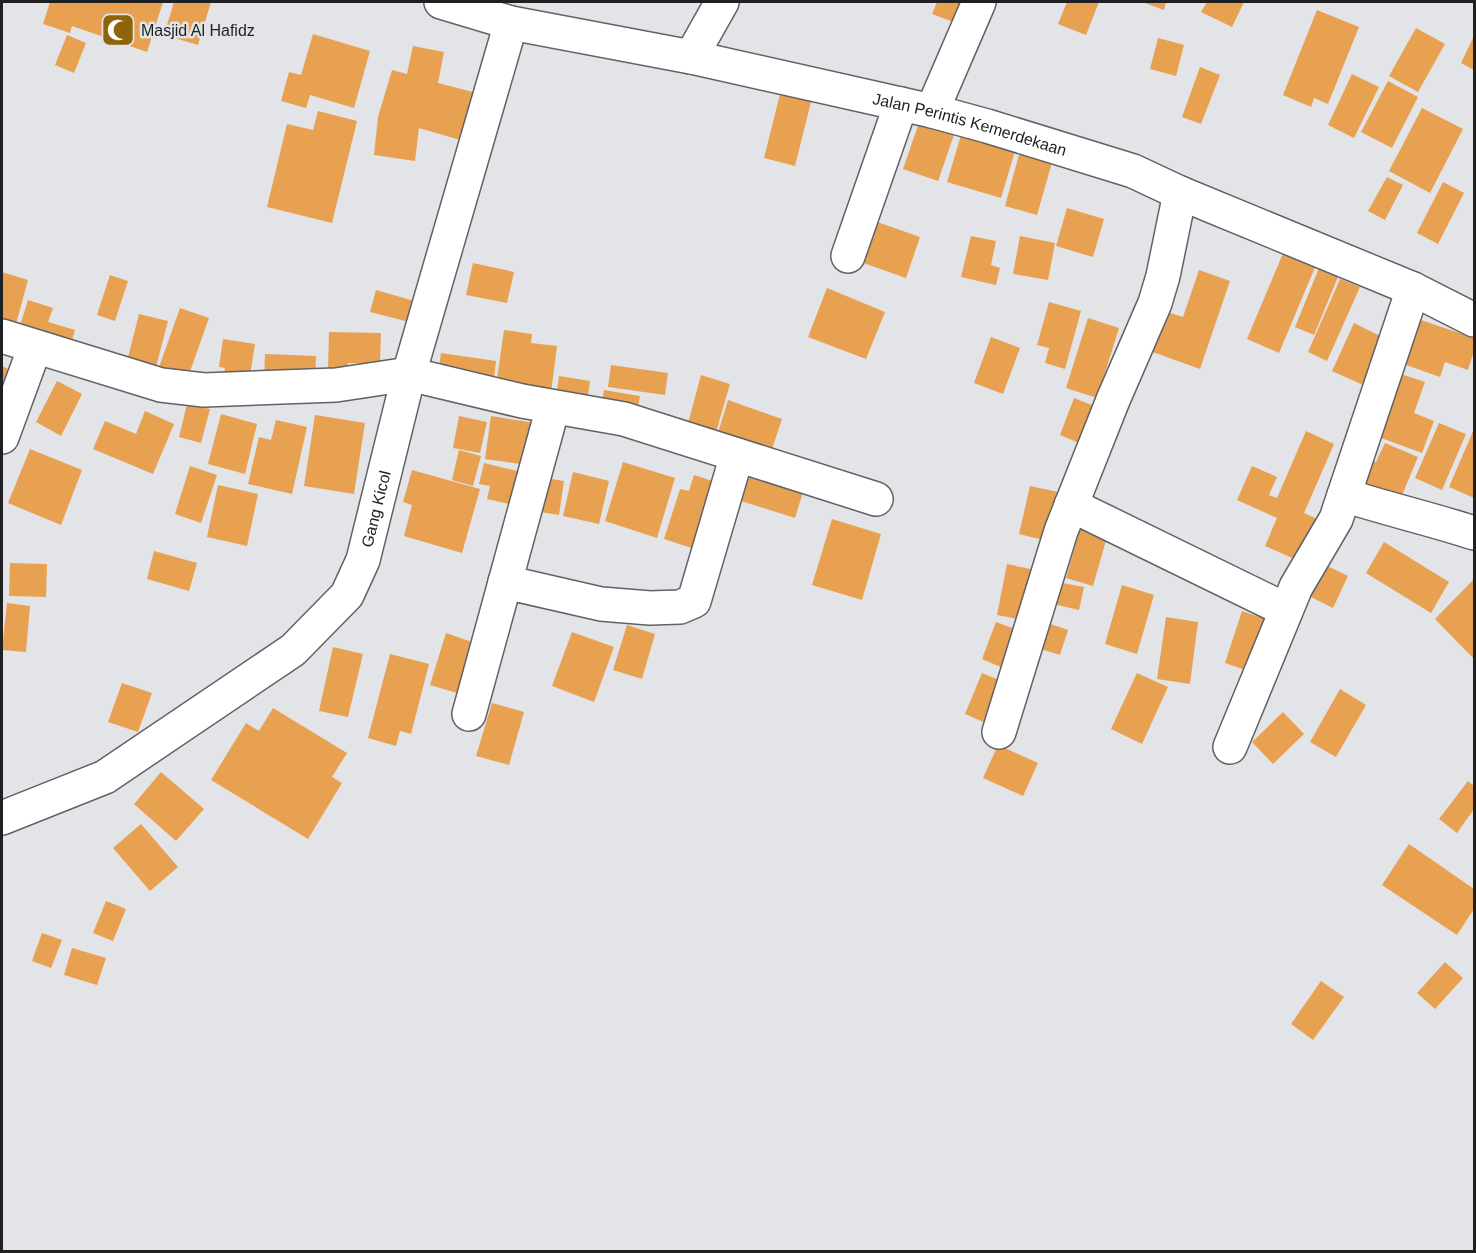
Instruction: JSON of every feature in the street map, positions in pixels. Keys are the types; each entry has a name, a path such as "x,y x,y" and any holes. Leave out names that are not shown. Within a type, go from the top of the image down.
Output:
{"street":[{"name":"Jalan Perintis Kemerdekaan","path":"441,2 511,23 691,57 932,111 987,126 1133,171 1473,316"},
{"path":"691,57 722,2"},
{"path":"932,111 979,2"},
{"name":"Gang Kicol","path":"2,818 105,777 293,650 347,595 363,560 409,374 511,23"},
{"path":"848,256 901,104"},
{"path":"999,732 1061,531 1155,303 1163,276 1180,193"},
{"path":"1230,747 1296,587 1336,519 1413,290"},
{"path":"2,336 161,386 204,390 336,386 409,374 553,407 624,419 876,499"},
{"path":"2,438 35,347"},
{"path":"469,714 553,407"},
{"path":"505,582 601,604 650,608 680,607 694,601 737,455"},
{"path":"1344,495 1392,511 1434,520 1474,533"},
{"path":"1071,505 1286,610"}],"building":[{"name":"Masjid Al Hafidz","path":"50,2 163,2 147,52 72,26 70,33 43,24"},
{"path":"174,2 211,2 198,45 164,35"},
{"path":"937,2 970,2 961,25 932,14"},
{"path":"1067,2 1099,2 1086,35 1058,24"},
{"path":"1142,2 1166,2 1164,10"},
{"path":"1207,2 1244,2 1232,27 1201,12"},
{"path":"1317,10 1359,27 1328,104 1314,98 1311,107 1283,95"},
{"path":"1416,28 1445,44 1418,92 1389,76"},
{"path":"313,34 370,51 354,108 310,95 306,108 281,101 289,72 301,75"},
{"path":"67,35 86,43 74,73 55,65"},
{"path":"1474,36 1474,70 1461,63"},
{"path":"1158,38 1184,45 1176,76 1150,69"},
{"path":"413,46 444,52 438,83 473,92 460,140 419,128 415,161 374,155 378,117 392,70 407,74"},
{"path":"1200,67 1220,75 1201,124 1182,117"},
{"path":"1352,74 1379,87 1354,138 1328,125"},
{"path":"1388,81 1418,97 1392,148 1361,132"},
{"path":"783,82 814,90 795,166 764,158"},
{"path":"1422,108 1463,129 1430,193 1389,171"},
{"path":"318,111 357,121 332,223 267,207 287,124 313,130"},
{"path":"921,117 956,129 938,181 903,169"},
{"path":"964,125 1018,141 1001,198 947,182"},
{"path":"1020,151 1053,159 1037,215 1005,206"},
{"path":"1387,177 1403,185 1385,220 1368,211"},
{"path":"1443,182 1464,193 1438,244 1417,233"},
{"path":"1067,208 1104,219 1093,257 1056,246"},
{"path":"869,219 920,237 906,278 855,260"},
{"path":"971,236 996,241 991,265 1000,268 996,285 961,277"},
{"path":"1020,236 1055,243 1048,280 1013,274"},
{"path":"1284,251 1316,265 1279,353 1247,339"},
{"path":"473,263 514,272 507,303 466,295"},
{"path":"1321,263 1340,272 1314,335 1295,327"},
{"path":"1199,270 1230,281 1200,369 1147,350 1161,310 1183,317"},
{"path":"2,272 28,280 13,335 2,331"},
{"path":"110,275 128,281 115,321 97,315"},
{"path":"1340,279 1360,287 1327,361 1308,352"},
{"path":"827,288 885,312 866,359 808,337"},
{"path":"376,290 418,302 413,323 370,312"},
{"path":"28,300 53,308 48,322 75,330 68,354 16,338"},
{"path":"1049,302 1081,311 1065,369 1045,363 1049,348 1037,345"},
{"path":"180,308 209,318 187,380 158,370"},
{"path":"139,314 168,321 156,367 127,361"},
{"path":"1088,318 1119,328 1097,398 1066,388"},
{"path":"1421,320 1474,338 1474,351 1468,370 1445,362 1440,377 1406,365"},
{"path":"1354,323 1384,338 1363,385 1332,371"},
{"path":"504,330 532,334 531,343 557,346 550,401 495,393"},
{"path":"329,332 381,333 380,364 348,363 348,369 328,369"},
{"path":"991,337 1020,348 1003,394 974,383"},
{"path":"223,339 255,344 248,388 222,384 225,368 219,367"},
{"path":"441,353 496,361 493,388 437,381"},
{"path":"265,354 316,356 315,386 264,384"},
{"path":"611,365 668,373 665,395 608,387"},
{"path":"2,366 18,374 2,407"},
{"path":"1395,372 1425,382 1414,413 1434,421 1422,453 1373,435"},
{"path":"701,375 730,384 714,439 686,431"},
{"path":"559,376 590,381 586,408 555,404"},
{"path":"57,381 82,394 61,436 36,422"},
{"path":"604,390 640,396 636,418 600,412"},
{"path":"1074,398 1104,410 1079,443 1060,435"},
{"path":"728,400 782,419 767,464 714,446"},
{"path":"187,404 210,409 201,443 179,437"},
{"path":"145,411 174,424 153,474 93,449 105,421 136,434"},
{"path":"221,414 257,424 245,474 208,464"},
{"path":"315,415 365,423 354,494 304,486"},
{"path":"459,416 487,422 480,453 453,448"},
{"path":"491,416 541,424 535,466 485,459"},
{"path":"276,420 307,427 292,494 248,484 259,437 271,440"},
{"path":"1439,423 1466,434 1442,490 1415,478"},
{"path":"1474,429 1474,498 1449,487"},
{"path":"1306,431 1334,444 1304,513 1324,522 1306,564 1265,546 1277,518 1237,500 1252,466 1277,477 1269,495 1277,498"},
{"path":"1385,443 1418,457 1397,507 1355,488 1368,458 1376,462"},
{"path":"30,449 82,470 61,525 8,503"},
{"path":"459,450 481,456 473,486 452,480"},
{"path":"623,462 675,478 657,538 605,521"},
{"path":"484,463 530,474 518,506 487,499 490,486 479,484"},
{"path":"190,466 217,475 201,523 175,514"},
{"path":"412,470 480,489 462,553 404,536 412,505 403,502"},
{"path":"573,472 609,481 599,524 563,516"},
{"path":"747,472 806,482 795,518 738,500"},
{"path":"694,475 716,482 704,552 664,539 680,489 689,491"},
{"path":"545,478 564,481 559,515 540,512"},
{"path":"218,485 258,494 247,546 207,537"},
{"path":"1030,486 1063,493 1051,542 1019,534"},
{"path":"832,519 881,534 862,600 812,585"},
{"path":"1080,529 1107,537 1093,586 1066,578"},
{"path":"1384,542 1449,582 1431,613 1366,573"},
{"path":"154,551 197,563 189,591 147,579"},
{"path":"10,563 47,564 46,597 9,596"},
{"path":"1321,563 1348,576 1333,608 1305,594"},
{"path":"1007,564 1040,571 1029,621 997,615"},
{"path":"1474,579 1474,659 1435,619"},
{"path":"1057,582 1084,587 1079,610 1053,604"},
{"path":"1122,585 1154,595 1137,654 1105,644"},
{"path":"7,603 30,606 26,652 2,650"},
{"path":"1242,611 1274,622 1257,674 1225,663"},
{"path":"1166,617 1198,622 1190,684 1157,679"},
{"path":"1039,620 1068,630 1060,655 1031,646"},
{"path":"996,622 1025,633 1010,671 982,659"},
{"path":"627,625 655,634 642,679 613,670"},
{"path":"572,632 614,647 594,702 552,686"},
{"path":"446,633 475,643 460,694 430,685"},
{"path":"333,647 363,654 348,717 319,711"},
{"path":"390,654 429,664 411,734 400,731 396,746 368,738"},
{"path":"982,673 1006,683 988,724 965,714"},
{"path":"1137,673 1168,687 1142,744 1111,729"},
{"path":"122,683 152,693 138,732 108,722"},
{"path":"1340,689 1366,705 1336,757 1310,742"},
{"path":"492,703 524,712 509,765 476,756"},
{"path":"273,708 347,753 332,777 342,783 308,839 211,780 246,723 259,731"},
{"path":"1283,712 1304,734 1273,764 1252,742"},
{"path":"998,745 1038,763 1023,796 983,778"},
{"path":"161,772 204,809 176,841 134,804"},
{"path":"1468,781 1474,786 1474,809 1457,833 1439,819"},
{"path":"141,824 178,867 150,891 113,848"},
{"path":"1409,844 1474,889 1474,909 1457,935 1382,885"},
{"path":"106,901 126,909 113,941 93,933"},
{"path":"42,933 62,940 51,968 32,961"},
{"path":"72,948 106,958 97,985 64,975"},
{"path":"1445,962 1463,978 1435,1009 1417,993"},
{"path":"1321,981 1344,997 1313,1040 1291,1024"}],"place":[{"name":"Masjid Al Hafidz","path":"118,30"}]}
